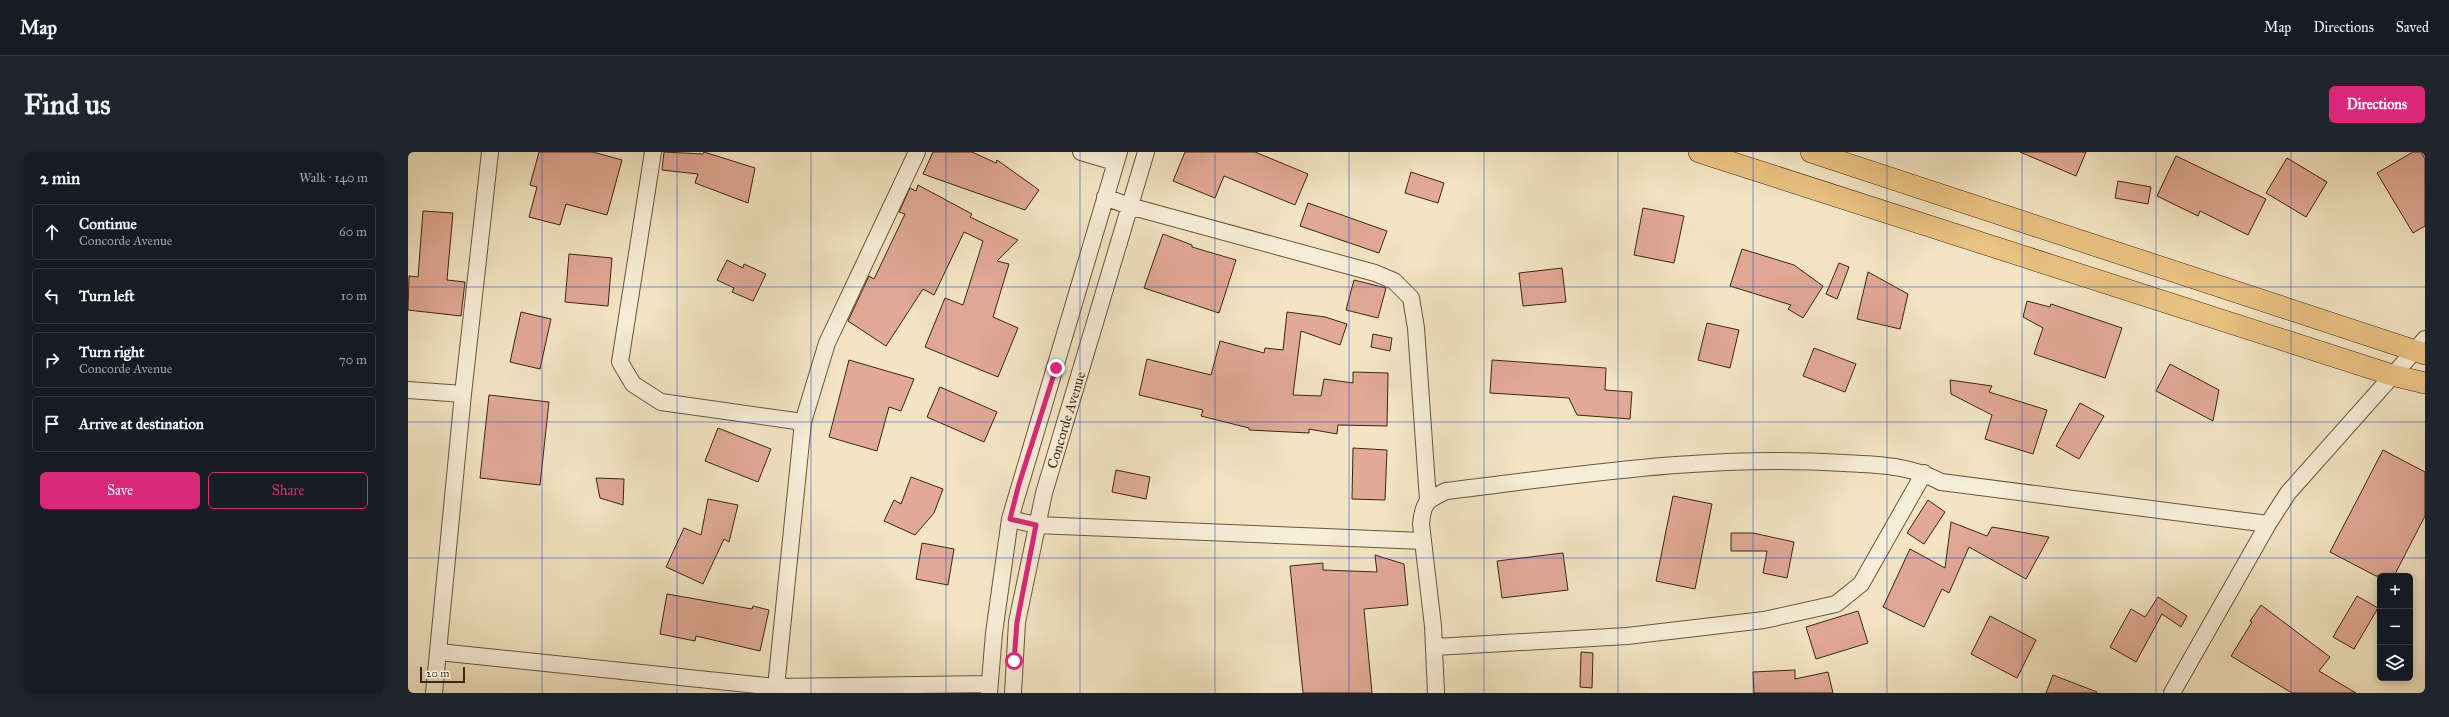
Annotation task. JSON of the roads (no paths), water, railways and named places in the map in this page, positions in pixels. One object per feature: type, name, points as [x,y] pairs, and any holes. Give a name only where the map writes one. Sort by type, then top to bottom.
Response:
[{"type":"main road","points":[[1699,152],[2392,375],[2425,383]]},
{"type":"main road","points":[[1811,152],[2421,348]]},
{"type":"street","points":[[434,693],[463,394],[490,152]]},
{"type":"street","points":[[653,152],[620,362],[633,384],[661,402],[803,422]]},
{"type":"street","points":[[776,687],[803,422],[827,343],[917,152]]},
{"type":"street","points":[[1081,152],[1117,157]]},
{"type":"street","name":"Concorde Avenue","points":[[1013,693],[1017,622],[1036,525],[1146,152]]},
{"type":"street","name":"Concorde Avenue","points":[[989,688],[1010,519],[1117,157]]},
{"type":"street","points":[[1105,197],[1129,206],[1375,272],[1394,281],[1410,298],[1416,328],[1428,500]]},
{"type":"street","points":[[2172,693],[2268,524],[2288,493],[2392,375],[2421,348]]},
{"type":"street","points":[[408,390],[463,394]]},
{"type":"street","points":[[1436,693],[1435,647],[1420,524],[1422,510],[1428,500],[1446,490],[1670,464],[1791,459],[1903,467],[1924,472],[1941,482],[2268,524]]},
{"type":"street","points":[[1435,647],[1627,636],[1764,620],[1836,604],[1861,584],[1892,525],[1924,472]]},
{"type":"street","points":[[1010,519],[1036,525],[1423,541]]},
{"type":"street","points":[[439,652],[776,687],[989,688]]}]
